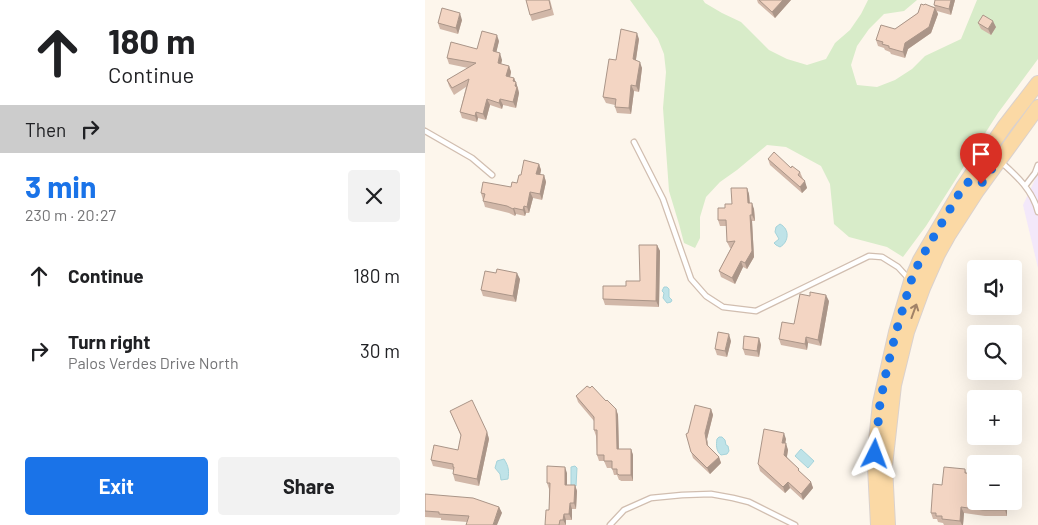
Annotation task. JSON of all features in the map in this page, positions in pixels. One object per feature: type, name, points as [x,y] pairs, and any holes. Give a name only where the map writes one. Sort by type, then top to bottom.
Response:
[{"type":"main road","points":[[888,525],[885,466],[894,385],[917,284],[920,260],[963,187],[1004,127],[1038,83]]},
{"type":"main road","points":[[963,187],[977,174],[998,160],[1003,142],[1038,95]]},
{"type":"main road","points":[[878,525],[875,467],[876,441],[880,403],[896,332],[917,284],[998,160],[1038,107]]},
{"type":"lane","points":[[425,131],[472,158],[492,175]]},
{"type":"lane","points":[[634,142],[663,199],[691,279],[706,296],[723,307],[756,310],[869,256],[882,257],[898,267],[917,284]]},
{"type":"lane","points":[[998,160],[1014,173],[1025,186],[1038,212]]},
{"type":"lane","points":[[1025,186],[1038,166]]},
{"type":"lane","points":[[610,525],[624,510],[651,498],[711,494],[749,502],[795,525]]},
{"type":"shaded area","points":[[1038,173],[1038,268],[1023,205]]},
{"type":"green space","points":[[630,0],[703,0],[722,13],[741,22],[769,50],[787,59],[807,65],[826,59],[835,43],[850,30],[868,0],[917,0],[904,11],[884,14],[869,29],[857,46],[851,65],[857,85],[877,87],[895,80],[912,69],[925,56],[961,39],[977,0],[1038,0],[1038,59],[998,113],[926,226],[903,257],[887,247],[849,237],[834,224],[830,184],[821,166],[786,147],[767,145],[720,182],[706,197],[700,217],[700,238],[695,248],[684,243],[669,191],[663,108],[666,72],[664,54],[658,39]]},
{"type":"water","points":[[780,224],[787,232],[787,239],[780,247],[774,243],[779,239],[775,232],[776,227]]},
{"type":"water","points":[[664,287],[669,289],[671,302],[667,303],[663,298],[664,293],[662,291]]},
{"type":"water","points":[[719,437],[725,440],[728,446],[729,451],[727,454],[721,455],[718,452],[717,439]]},
{"type":"water","points":[[801,449],[814,461],[808,468],[795,456]]},
{"type":"water","points":[[504,459],[508,469],[508,479],[501,480],[500,474],[495,468],[497,461]]},
{"type":"water","points":[[575,466],[577,468],[576,486],[571,486],[571,467]]},
{"type":"building","points":[[526,0],[549,0],[551,9],[530,15]]},
{"type":"building","points":[[759,0],[783,0],[772,12]]},
{"type":"building","points":[[935,0],[951,0],[949,9],[934,5]]},
{"type":"building","points":[[921,4],[935,8],[929,27],[905,43],[903,52],[889,48],[889,46],[882,44],[883,42],[876,40],[881,25],[895,29],[918,13]]},
{"type":"building","points":[[442,8],[460,13],[456,28],[438,23]]},
{"type":"building","points":[[983,15],[993,21],[988,29],[978,23]]},
{"type":"building","points":[[621,29],[637,33],[633,59],[640,62],[636,86],[631,85],[629,108],[615,107],[616,99],[603,97],[609,59],[616,60]]},
{"type":"building","points":[[482,31],[497,35],[493,51],[500,53],[498,63],[509,66],[506,76],[514,78],[513,81],[516,82],[515,86],[517,87],[513,102],[500,99],[499,103],[487,99],[483,114],[476,112],[475,116],[460,112],[469,79],[452,88],[447,80],[476,63],[447,58],[451,42],[477,49]]},
{"type":"building","points":[[774,152],[791,168],[792,166],[800,172],[798,175],[805,181],[800,187],[768,159]]},
{"type":"building","points":[[524,160],[539,164],[536,174],[544,175],[540,194],[530,192],[527,207],[524,206],[523,210],[513,209],[483,201],[485,194],[481,193],[483,182],[511,187],[512,182],[517,183],[519,175],[521,175]]},
{"type":"building","points":[[731,188],[747,188],[748,203],[752,203],[752,215],[750,215],[752,251],[745,263],[741,261],[732,278],[719,271],[735,241],[727,242],[726,220],[718,220],[718,208],[725,208],[725,204],[732,204]]},
{"type":"building","points":[[639,245],[657,245],[656,301],[603,299],[603,286],[626,286],[626,281],[640,281]]},
{"type":"building","points":[[497,269],[517,273],[513,296],[481,290],[485,271],[496,273]]},
{"type":"building","points":[[810,292],[826,295],[818,340],[806,337],[805,344],[779,339],[782,322],[794,324],[800,294],[810,296]]},
{"type":"building","points":[[718,332],[729,334],[725,351],[715,349]]},
{"type":"building","points":[[744,336],[759,338],[757,351],[743,349]]},
{"type":"building","points":[[587,386],[590,388],[592,386],[616,409],[617,449],[631,449],[631,475],[617,474],[617,469],[612,469],[612,461],[604,461],[604,455],[597,455],[597,430],[594,430],[594,417],[576,396]]},
{"type":"building","points":[[472,400],[487,432],[477,479],[453,474],[453,464],[431,460],[434,445],[458,450],[461,435],[450,411]]},
{"type":"building","points":[[695,405],[711,409],[705,433],[707,445],[719,457],[707,468],[691,452],[686,434],[688,433]]},
{"type":"building","points":[[764,429],[784,433],[782,443],[786,443],[784,455],[811,482],[801,494],[788,482],[783,487],[758,464]]},
{"type":"building","points":[[547,466],[565,467],[565,485],[575,485],[574,503],[570,503],[569,514],[564,514],[563,520],[560,520],[559,525],[545,525],[546,510],[549,510],[550,483],[547,483]]},
{"type":"building","points":[[944,467],[965,469],[965,473],[967,473],[967,508],[961,507],[960,521],[942,519],[942,516],[936,516],[936,513],[931,513],[933,484],[942,485]]},
{"type":"building","points":[[425,494],[473,498],[499,507],[493,525],[466,525],[469,516],[425,511]]},
{"type":"route","points":[[875,454],[880,403],[886,373],[911,281],[920,260],[963,187],[977,174],[998,160],[981,184]]}]
